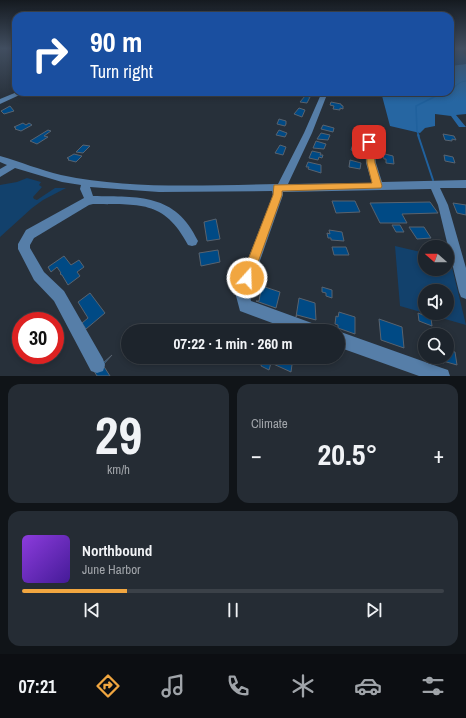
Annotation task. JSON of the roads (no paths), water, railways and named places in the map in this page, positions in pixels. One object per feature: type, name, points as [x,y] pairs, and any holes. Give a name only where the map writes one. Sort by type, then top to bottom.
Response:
[{"type":"street","points":[[0,102],[14,96]]},
{"type":"street","points":[[295,324],[245,306],[242,292],[278,195],[279,188],[308,133],[323,96]]},
{"type":"street","points":[[369,142],[371,163],[378,186]]},
{"type":"street","points":[[0,159],[13,165],[50,176],[86,182],[158,188],[279,188],[466,184]]},
{"type":"street","points":[[0,174],[13,165]]},
{"type":"street","points":[[86,182],[85,188],[90,200]]},
{"type":"street","points":[[434,185],[443,205],[466,292]]},
{"type":"street","points":[[96,365],[59,296],[40,276],[24,249],[24,244],[30,234],[90,200],[141,202],[156,205],[182,222],[187,229],[192,242]]},
{"type":"street","points":[[345,341],[442,376]]},
{"type":"waterway","points":[[454,87],[461,82],[466,81]]},
{"type":"waterway","points":[[419,136],[417,131],[416,106],[436,96]]},
{"type":"waterway","points":[[418,135],[433,180]]}]
